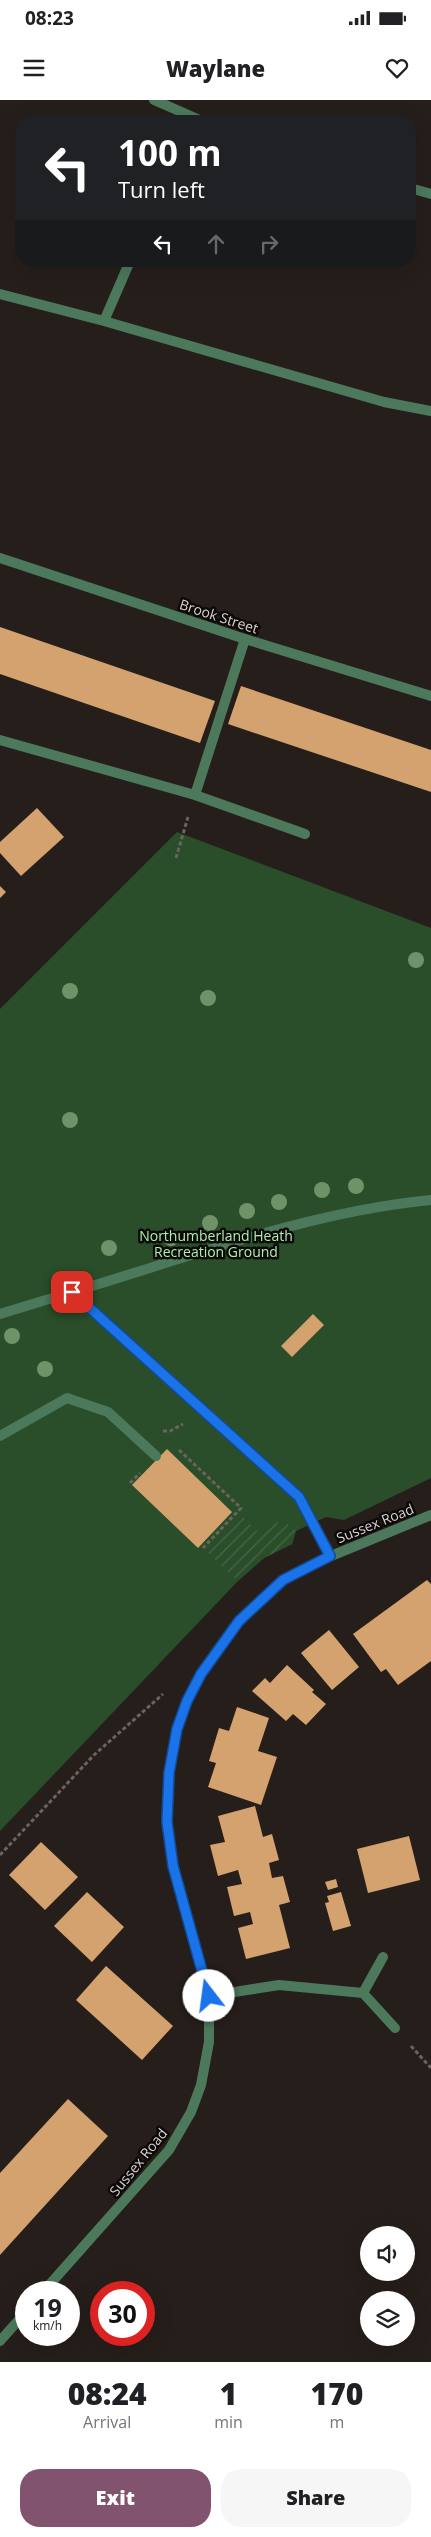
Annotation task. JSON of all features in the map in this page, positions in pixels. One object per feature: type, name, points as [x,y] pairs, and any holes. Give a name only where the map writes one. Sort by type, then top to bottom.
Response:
[{"type":"street","points":[[154,100],[185,115]]},
{"type":"street","points":[[416,190],[431,194]]},
{"type":"street","points":[[104,321],[127,267]]},
{"type":"street","points":[[0,294],[104,321],[384,402],[431,411]]},
{"type":"street","name":"Brook Street","points":[[0,558],[245,639],[431,696]]},
{"type":"street","points":[[195,795],[245,639]]},
{"type":"street","points":[[0,740],[195,795],[305,834]]},
{"type":"street","points":[[0,1314],[331,1215],[384,1205],[431,1200]]},
{"type":"street","points":[[72,1292],[205,1410],[299,1497],[330,1556]]},
{"type":"street","points":[[0,1436],[67,1398],[108,1412],[156,1456]]},
{"type":"street","name":"Sussex Road","points":[[53,2281],[169,2150],[191,2112],[201,2085],[209,2042],[209,1996],[173,1866],[167,1822],[169,1773],[177,1729],[187,1701],[201,1674],[239,1621],[283,1580],[330,1556],[431,1515]]},
{"type":"street","points":[[363,1992],[383,1957]]},
{"type":"street","points":[[209,1996],[279,1985],[363,1992],[396,2028]]},
{"type":"street","points":[[0,2342],[15,2325]]},
{"type":"path","points":[[176,858],[195,795]]},
{"type":"path","points":[[128,1430],[170,1431],[205,1410]]},
{"type":"path","points":[[130,1483],[170,1441],[241,1508],[203,1548]]},
{"type":"path","points":[[0,1855],[94,1756],[165,1692]]},
{"type":"path","points":[[396,2028],[431,2068]]},
{"type":"green space","name":"Northumberland Heath Recreation Ground","points":[[177,832],[431,928],[431,1478],[344,1520],[326,1517],[296,1531],[292,1544],[264,1558],[238,1581],[0,1831],[0,1009]]},
{"type":"green space","points":[[241,1515],[259,1533],[273,1524],[282,1522],[291,1526],[296,1531],[292,1544],[264,1558],[238,1581],[206,1551]]},
{"type":"building","points":[[0,627],[215,701],[200,743],[0,674]]},
{"type":"building","points":[[241,686],[431,750],[431,792],[228,724]]},
{"type":"building","points":[[37,808],[64,837],[21,876],[0,853],[0,842]]},
{"type":"building","points":[[0,886],[6,892],[0,898]]},
{"type":"building","points":[[313,1314],[324,1325],[292,1357],[281,1346]]},
{"type":"building","points":[[167,1449],[232,1512],[198,1548],[132,1485]]},
{"type":"building","points":[[427,1580],[431,1584],[431,1661],[398,1685],[386,1669],[381,1672],[353,1634]]},
{"type":"building","points":[[329,1630],[359,1667],[332,1690],[301,1653]]},
{"type":"building","points":[[287,1665],[326,1704],[306,1725],[293,1714],[286,1721],[252,1691],[265,1678],[270,1683]]},
{"type":"building","points":[[237,1707],[269,1718],[258,1751],[277,1757],[261,1805],[208,1787],[216,1763],[209,1761],[219,1728],[229,1731]]},
{"type":"building","points":[[255,1806],[263,1837],[272,1834],[279,1860],[269,1863],[272,1878],[283,1876],[290,1902],[279,1905],[290,1948],[246,1959],[238,1928],[253,1924],[250,1912],[234,1916],[227,1887],[242,1884],[238,1870],[218,1876],[210,1845],[225,1842],[218,1816]]},
{"type":"building","points":[[409,1836],[420,1880],[368,1893],[357,1849]]},
{"type":"building","points":[[41,1842],[78,1877],[45,1910],[9,1875]]},
{"type":"building","points":[[336,1879],[338,1887],[328,1890],[325,1882]]},
{"type":"building","points":[[87,1892],[124,1927],[92,1962],[54,1926]]},
{"type":"building","points":[[341,1892],[351,1926],[333,1931],[325,1903],[329,1902],[327,1896]]},
{"type":"building","points":[[106,1966],[173,2026],[142,2060],[76,2000]]},
{"type":"building","points":[[68,2099],[108,2136],[0,2255],[0,2173]]},
{"type":"route","points":[[72,1292],[299,1497],[330,1556],[283,1580],[239,1621],[201,1674],[187,1701],[177,1729],[169,1773],[167,1822],[173,1866],[209,1996]]}]
